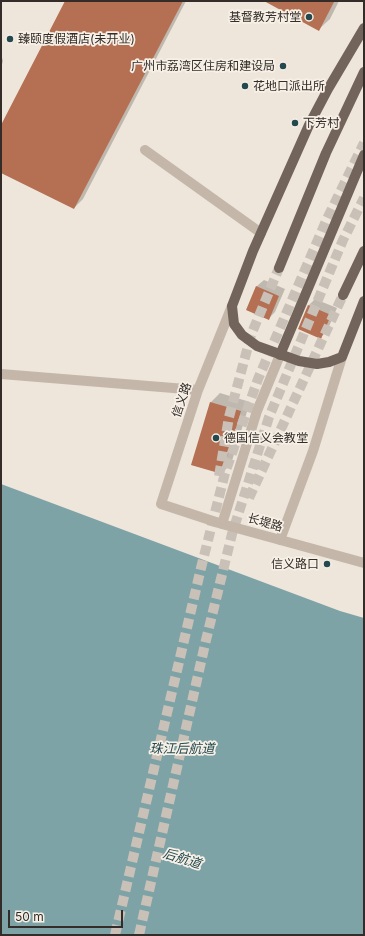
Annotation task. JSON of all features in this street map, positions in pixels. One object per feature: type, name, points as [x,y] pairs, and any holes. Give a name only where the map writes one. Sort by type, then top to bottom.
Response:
[{"type":"main road","points":[[364,28],[328,89],[309,125],[261,233],[232,306],[234,324],[242,335],[257,346],[280,355],[317,364],[329,362],[342,357],[364,301]]},
{"type":"main road","points":[[279,268],[326,153],[364,72]]},
{"type":"main road","points":[[280,355],[364,155]]},
{"type":"main road","points":[[343,295],[364,251]]},
{"type":"street","points":[[145,150],[261,233]]},
{"type":"street","name":"信义路","points":[[161,504],[198,390],[232,306]]},
{"type":"street","points":[[222,524],[258,411],[280,355]]},
{"type":"street","points":[[280,540],[313,451],[342,357]]},
{"type":"street","points":[[1,374],[198,390]]},
{"type":"street","name":"长堤路","points":[[161,504],[222,524],[364,563]]},
{"type":"water","name":"珠江后航道","points":[[1,484],[340,611],[364,618],[364,935],[1,935]]},
{"type":"building","points":[[65,1],[183,1],[74,209],[1,173],[1,125]]},
{"type":"building","name":"基督教芳村堂","points":[[264,1],[332,1],[334,2],[319,31]]},
{"type":"building","points":[[256,286],[279,296],[269,320],[246,310]]},
{"type":"building","points":[[308,305],[331,315],[321,339],[298,329]]},
{"type":"building","name":"德国信义会教堂","points":[[210,402],[241,411],[222,474],[191,465]]},
{"type":"tunnel","points":[[115,935],[201,568],[225,473],[258,379],[326,221],[364,143]]},
{"type":"tunnel","points":[[139,935],[206,640],[232,534],[269,417],[343,240],[364,198]]},
{"type":"tunnel","points":[[219,476],[229,417],[251,335],[279,268]]},
{"type":"tunnel","points":[[249,498],[343,295]]},
{"type":"place","name":"基督教芳村堂","points":[[309,17]]},
{"type":"place","name":"臻颐度假酒店(未开业)","points":[[10,39]]},
{"type":"place","name":"广州市荔湾区住房和建设局","points":[[283,66]]},
{"type":"place","name":"花地口派出所","points":[[245,86]]},
{"type":"place","name":"下芳村","points":[[295,123]]},
{"type":"place","name":"德国信义会教堂","points":[[216,438]]},
{"type":"place","name":"信义路口","points":[[327,564]]},
{"type":"water label","name":"后航道","points":[[182,859]]}]
